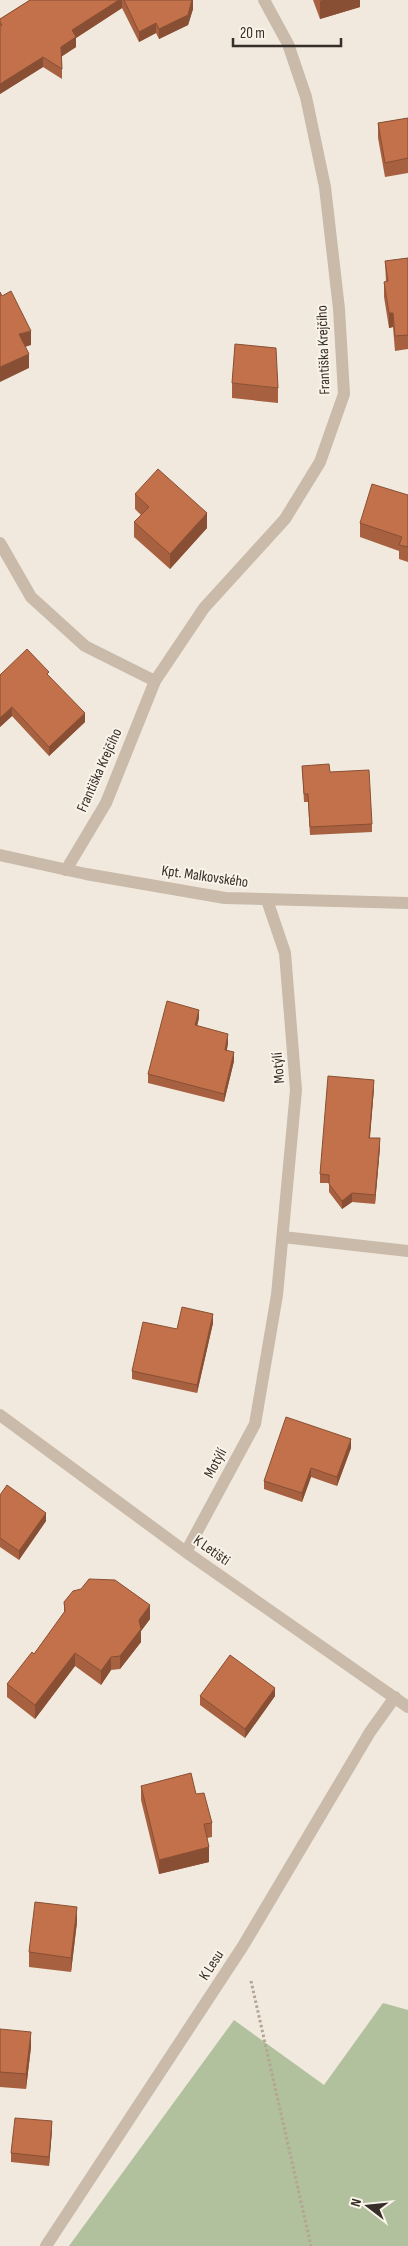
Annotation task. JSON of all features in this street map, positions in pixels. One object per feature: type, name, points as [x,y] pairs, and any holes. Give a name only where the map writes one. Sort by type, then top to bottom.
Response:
[{"type":"street","name":"Františka Krejčího","points":[[66,870],[106,802],[155,681],[204,608],[285,519],[320,462],[344,394],[339,309],[324,187],[306,97],[288,44],[264,0]]},
{"type":"street","points":[[0,543],[31,597],[85,646],[155,681]]},
{"type":"street","name":"Kpt. Malkovského","points":[[0,855],[66,870],[225,898],[408,903]]},
{"type":"street","name":"Motýlí","points":[[186,1552],[255,1424],[277,1295],[296,1090],[285,954],[268,900]]},
{"type":"street","points":[[283,1237],[408,1250]]},
{"type":"street","name":"K Letišti","points":[[0,1416],[186,1552],[408,1707]]},
{"type":"street","name":"K Lesu","points":[[46,2246],[243,1946],[370,1732],[395,1698]]},
{"type":"path","points":[[243,1946],[311,2246]]},
{"type":"green space","points":[[383,2003],[408,2010],[408,2246],[69,2246],[234,2020],[324,2085]]},
{"type":"building","points":[[30,0],[119,0],[72,30],[76,37],[61,47],[62,69],[43,57],[0,84],[0,26],[2,25],[0,19]]},
{"type":"building","points":[[124,0],[192,0],[188,15],[159,29],[156,23],[139,32]]},
{"type":"building","points":[[408,118],[408,158],[385,163],[378,123]]},
{"type":"building","points":[[408,258],[408,335],[395,336],[393,313],[389,313],[384,282],[388,281],[385,261]]},
{"type":"building","points":[[11,291],[31,331],[19,334],[29,354],[0,367],[0,292],[2,296]]},
{"type":"building","points":[[235,344],[276,348],[278,388],[232,383]]},
{"type":"building","points":[[158,469],[207,513],[170,554],[134,522],[149,507],[135,494]]},
{"type":"building","points":[[372,484],[408,495],[408,547],[399,545],[402,537],[360,523]]},
{"type":"building","points":[[27,649],[49,672],[47,674],[85,713],[49,747],[12,707],[0,718],[0,675]]},
{"type":"building","points":[[329,764],[330,772],[369,770],[372,824],[310,827],[308,794],[304,794],[302,766]]},
{"type":"building","points":[[167,1001],[199,1010],[195,1025],[228,1034],[225,1050],[234,1052],[224,1094],[148,1074]]},
{"type":"building","points":[[328,1076],[374,1080],[369,1138],[380,1138],[375,1195],[352,1193],[342,1201],[329,1184],[329,1175],[320,1174]]},
{"type":"building","points":[[182,1307],[213,1314],[197,1385],[132,1371],[143,1322],[177,1329]]},
{"type":"building","points":[[286,1417],[351,1439],[337,1477],[311,1468],[302,1493],[264,1481]]},
{"type":"building","points":[[7,1485],[46,1513],[19,1551],[0,1538],[0,1495]]},
{"type":"building","points":[[89,1579],[115,1580],[150,1605],[139,1620],[141,1629],[120,1656],[111,1657],[101,1671],[75,1653],[35,1705],[7,1684],[32,1652],[34,1654],[65,1611],[64,1602],[73,1591],[81,1589]]},
{"type":"building","points":[[230,1655],[275,1688],[245,1729],[200,1696]]},
{"type":"building","points":[[191,1773],[196,1794],[204,1793],[212,1823],[204,1824],[209,1847],[159,1860],[141,1786]]},
{"type":"building","points":[[35,1902],[77,1907],[71,1958],[29,1952]]},
{"type":"building","points":[[0,2029],[31,2032],[26,2074],[0,2072]]},
{"type":"building","points":[[15,2118],[52,2121],[49,2157],[11,2153]]}]
